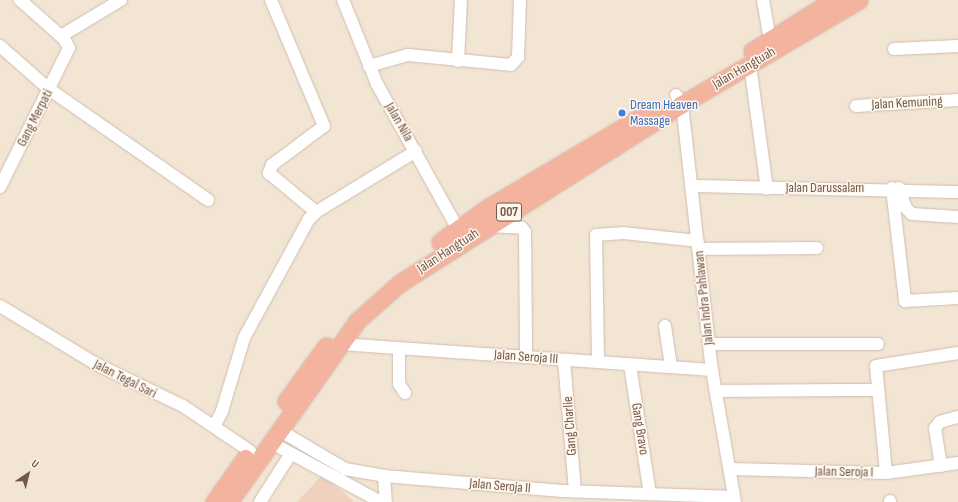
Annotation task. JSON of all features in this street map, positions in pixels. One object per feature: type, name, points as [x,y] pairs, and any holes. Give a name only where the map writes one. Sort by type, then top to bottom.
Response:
[{"type":"highway","name":"Jalan Hangtuah","points":[[229,502],[274,436],[311,375],[365,297],[394,272],[462,235],[486,226],[833,0]]},
{"type":"highway","name":"Jalan Hangtuah","points":[[214,502],[250,451],[311,375],[340,344],[357,321],[400,283],[462,235],[487,208],[679,99],[750,65],[859,0]]},
{"type":"street","points":[[20,0],[61,36],[121,0]]},
{"type":"street","points":[[271,0],[324,126],[272,165],[269,173],[316,212]]},
{"type":"street","name":"Jalan Nila","points":[[343,0],[369,66],[462,235]]},
{"type":"street","points":[[458,61],[461,0]]},
{"type":"street","points":[[369,66],[408,55],[508,66],[514,63],[518,57],[520,0]]},
{"type":"street","points":[[763,0],[770,40]]},
{"type":"street","name":"Gang Merpati","points":[[0,187],[69,48],[61,36]]},
{"type":"street","points":[[0,46],[49,89],[208,200]]},
{"type":"street","points":[[894,49],[958,46]]},
{"type":"street","points":[[750,65],[767,189]]},
{"type":"street","name":"Jalan Indra Pahlawan","points":[[679,99],[692,186],[712,370],[735,499]]},
{"type":"street","name":"Jalan Kemuning","points":[[856,106],[958,100]]},
{"type":"street","points":[[215,425],[222,411],[244,338],[316,212],[416,151]]},
{"type":"street","name":"Jalan Darussalam","points":[[692,186],[767,189],[895,188],[958,192]]},
{"type":"street","points":[[895,188],[906,208],[912,214],[958,218]]},
{"type":"street","points":[[895,188],[905,302],[958,298]]},
{"type":"street","points":[[486,226],[522,228],[525,232],[526,356]]},
{"type":"street","points":[[598,362],[596,235],[623,233],[698,245],[817,248]]},
{"type":"street","name":"Jalan Tegal Sari","points":[[0,306],[94,363],[215,425],[250,451]]},
{"type":"street","points":[[665,326],[671,366]]},
{"type":"street","name":"Jalan Seroja III","points":[[340,344],[399,351],[526,356],[712,370]]},
{"type":"street","points":[[709,344],[878,344]]},
{"type":"street","points":[[399,351],[399,384],[405,393]]},
{"type":"street","points":[[886,473],[876,390],[876,366],[958,354]]},
{"type":"street","name":"Gang Charlie","points":[[564,360],[575,492]]},
{"type":"street","name":"Gang Bravo","points":[[630,365],[650,494]]},
{"type":"street","points":[[716,391],[876,390]]},
{"type":"street","points":[[940,466],[936,428],[940,422],[958,417]]},
{"type":"street","points":[[274,436],[290,455],[325,470],[381,502]]},
{"type":"street","name":"Jalan Seroja II","points":[[274,436],[345,469],[384,476],[562,496],[575,492],[626,498],[650,494],[681,498],[735,499]]},
{"type":"street","points":[[260,502],[290,455]]},
{"type":"street","name":"Jalan Seroja I","points":[[730,469],[886,473],[958,463]]},
{"type":"street","points":[[384,476],[386,502]]},
{"type":"shaded area","points":[[0,0],[958,0],[958,502],[0,502]]},
{"type":"building","points":[[323,474],[354,502],[297,502]]},
{"type":"place","name":"Dream Heaven Massage","points":[[622,113]]}]
